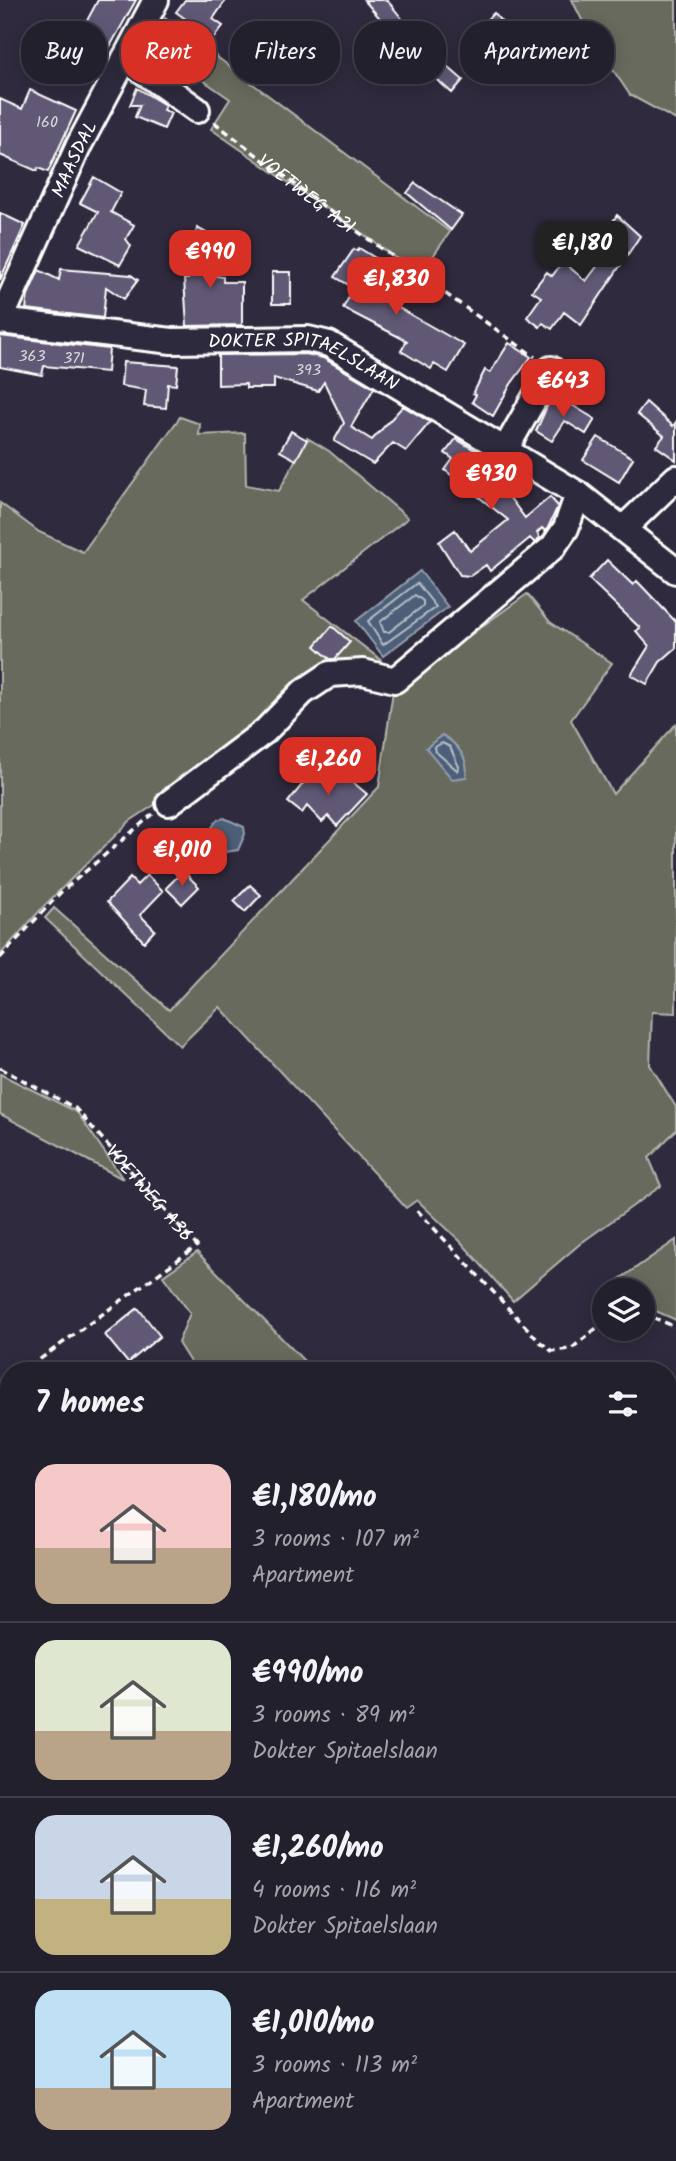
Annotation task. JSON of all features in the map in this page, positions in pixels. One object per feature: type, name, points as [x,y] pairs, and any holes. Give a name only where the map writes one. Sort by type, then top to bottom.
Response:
[{"type":"street","name":"MAASDAL","points":[[145,21],[156,0]]},
{"type":"street","name":"MAASDAL","points":[[0,321],[79,145],[121,66]]},
{"type":"street","points":[[161,84],[197,110]]},
{"type":"street","name":"DOKTER SPITAELSLAAN","points":[[0,321],[172,341],[308,339],[329,344],[578,494],[676,571]]},
{"type":"street","points":[[505,450],[551,369]]},
{"type":"street","points":[[624,528],[676,478]]},
{"type":"street","points":[[169,803],[265,731],[303,691],[330,674],[363,672],[395,680],[553,547],[566,528],[578,494]]},
{"type":"path","name":"VOETWEG A31","points":[[197,110],[340,219],[551,369]]},
{"type":"path","points":[[0,958],[60,893],[135,825],[169,803]]},
{"type":"path","name":"VOETWEG A36","points":[[0,1068],[75,1108],[197,1246],[36,1362]]},
{"type":"path","points":[[417,1210],[539,1341],[552,1351],[570,1349],[592,1332]]},
{"type":"path","points":[[655,1318],[676,1327]]},
{"type":"green space","points":[[572,0],[676,0],[676,120],[630,95],[614,71],[614,21],[582,21]]},
{"type":"green space","points":[[161,15],[169,21],[157,21]]},
{"type":"green space","points":[[216,56],[230,67],[230,84],[253,84],[450,232],[419,276],[211,129],[230,99],[208,84],[216,84]]},
{"type":"green space","points":[[180,417],[200,424],[199,435],[245,433],[246,485],[279,491],[307,438],[329,451],[408,518],[303,600],[381,660],[379,669],[349,665],[197,777],[130,821],[44,906],[0,955],[0,503],[39,532],[83,552]]},
{"type":"green space","points":[[527,594],[550,622],[612,663],[571,720],[613,794],[676,724],[676,1013],[652,1012],[650,1065],[676,1107],[676,1130],[649,1158],[661,1186],[581,1243],[513,1301],[461,1242],[417,1200],[406,1208],[220,1007],[180,1046],[45,918],[54,908],[169,1010],[379,787],[394,684],[420,671]]},
{"type":"green space","points":[[0,1074],[77,1112],[123,1179],[0,1114]]},
{"type":"green space","points":[[676,1240],[676,1320],[655,1311],[655,1278],[621,1278]]},
{"type":"green space","points":[[197,1252],[305,1362],[190,1362],[178,1343],[190,1313],[163,1276]]},
{"type":"water","points":[[420,571],[448,607],[383,656],[356,621]]},
{"type":"water","points":[[442,735],[453,743],[464,758],[466,777],[452,779],[426,748]]},
{"type":"water","points":[[224,818],[244,827],[245,834],[238,850],[226,852],[213,837],[211,829],[217,820]]},
{"type":"building","points":[[98,0],[136,0],[124,21],[121,21],[121,27],[108,50],[107,21],[87,21]]},
{"type":"building","points":[[185,0],[226,0],[213,19],[216,21],[186,21],[176,12]]},
{"type":"building","points":[[364,0],[387,0],[404,21],[382,21]]},
{"type":"building","points":[[494,13],[501,21],[485,21]]},
{"type":"building","points":[[216,21],[223,26],[216,35]]},
{"type":"building","points":[[446,65],[460,77],[460,84],[452,93],[442,84],[446,84]]},
{"type":"building","points":[[137,88],[165,105],[163,110],[171,113],[164,129],[135,117],[140,105],[130,105]]},
{"type":"building","points":[[30,90],[76,111],[48,172],[38,168],[37,171],[0,155],[0,99],[22,109]]},
{"type":"building","points":[[94,177],[121,193],[111,212],[134,225],[126,239],[131,246],[120,265],[79,245],[98,212],[80,203]]},
{"type":"building","points":[[415,183],[462,215],[451,230],[407,193]]},
{"type":"building","points":[[0,213],[25,225],[0,280]]},
{"type":"building","points":[[617,215],[640,236],[581,325],[564,312],[552,329],[543,323],[540,327],[527,317],[541,297],[532,291],[547,272],[552,276],[563,262],[586,281],[611,248],[601,239]]},
{"type":"building","points":[[197,228],[214,237],[210,275],[223,277],[223,282],[242,282],[242,325],[187,326],[184,279],[188,279]]},
{"type":"building","points":[[359,248],[377,259],[360,286],[464,345],[448,372],[434,364],[431,369],[401,351],[407,341],[343,308],[354,288],[335,277],[354,249],[357,251]]},
{"type":"building","points":[[61,269],[131,275],[138,280],[124,299],[106,287],[103,318],[26,309],[28,295],[39,270],[59,280]]},
{"type":"building","points":[[272,272],[291,272],[291,304],[272,304]]},
{"type":"building","points":[[0,336],[109,349],[107,372],[44,366],[42,375],[0,367]]},
{"type":"building","points":[[509,343],[531,357],[511,384],[493,416],[472,402],[476,395],[473,394],[485,370],[490,373]]},
{"type":"building","points":[[306,354],[323,358],[374,388],[351,427],[372,440],[403,406],[430,422],[406,451],[393,443],[373,464],[334,441],[344,423],[324,382],[318,391],[274,378],[274,388],[246,388],[246,384],[218,385],[218,355]]},
{"type":"building","points":[[123,362],[178,366],[176,385],[168,384],[166,408],[144,406],[146,390],[121,386]]},
{"type":"building","points":[[557,396],[595,419],[586,434],[565,421],[552,441],[536,431],[549,402],[552,404]]},
{"type":"building","points":[[646,402],[673,426],[676,422],[676,460],[656,446],[664,436],[637,414]]},
{"type":"building","points":[[291,431],[307,440],[296,460],[280,451]]},
{"type":"building","points":[[598,437],[633,458],[619,482],[583,460]]},
{"type":"building","points":[[456,439],[518,476],[504,490],[525,518],[550,497],[558,506],[546,532],[542,528],[537,533],[540,538],[535,543],[530,538],[490,571],[486,565],[470,576],[460,575],[439,542],[455,530],[470,551],[508,520],[445,470],[453,459],[445,453]]},
{"type":"building","points":[[607,560],[633,585],[637,581],[676,622],[676,648],[660,662],[647,684],[631,675],[649,646],[636,631],[640,628],[589,579]]},
{"type":"building","points":[[332,626],[350,642],[335,659],[330,659],[315,646]]},
{"type":"building","points":[[314,770],[333,785],[342,773],[367,794],[337,826],[328,816],[322,822],[307,806],[302,813],[288,802]]},
{"type":"building","points":[[183,871],[199,887],[182,904],[166,888]]},
{"type":"building","points":[[147,875],[163,891],[140,915],[155,930],[144,942],[107,902],[130,878],[137,885]]},
{"type":"building","points":[[250,885],[261,895],[245,912],[234,901]]},
{"type":"building","points":[[138,1308],[160,1336],[127,1362],[105,1335]]}]
